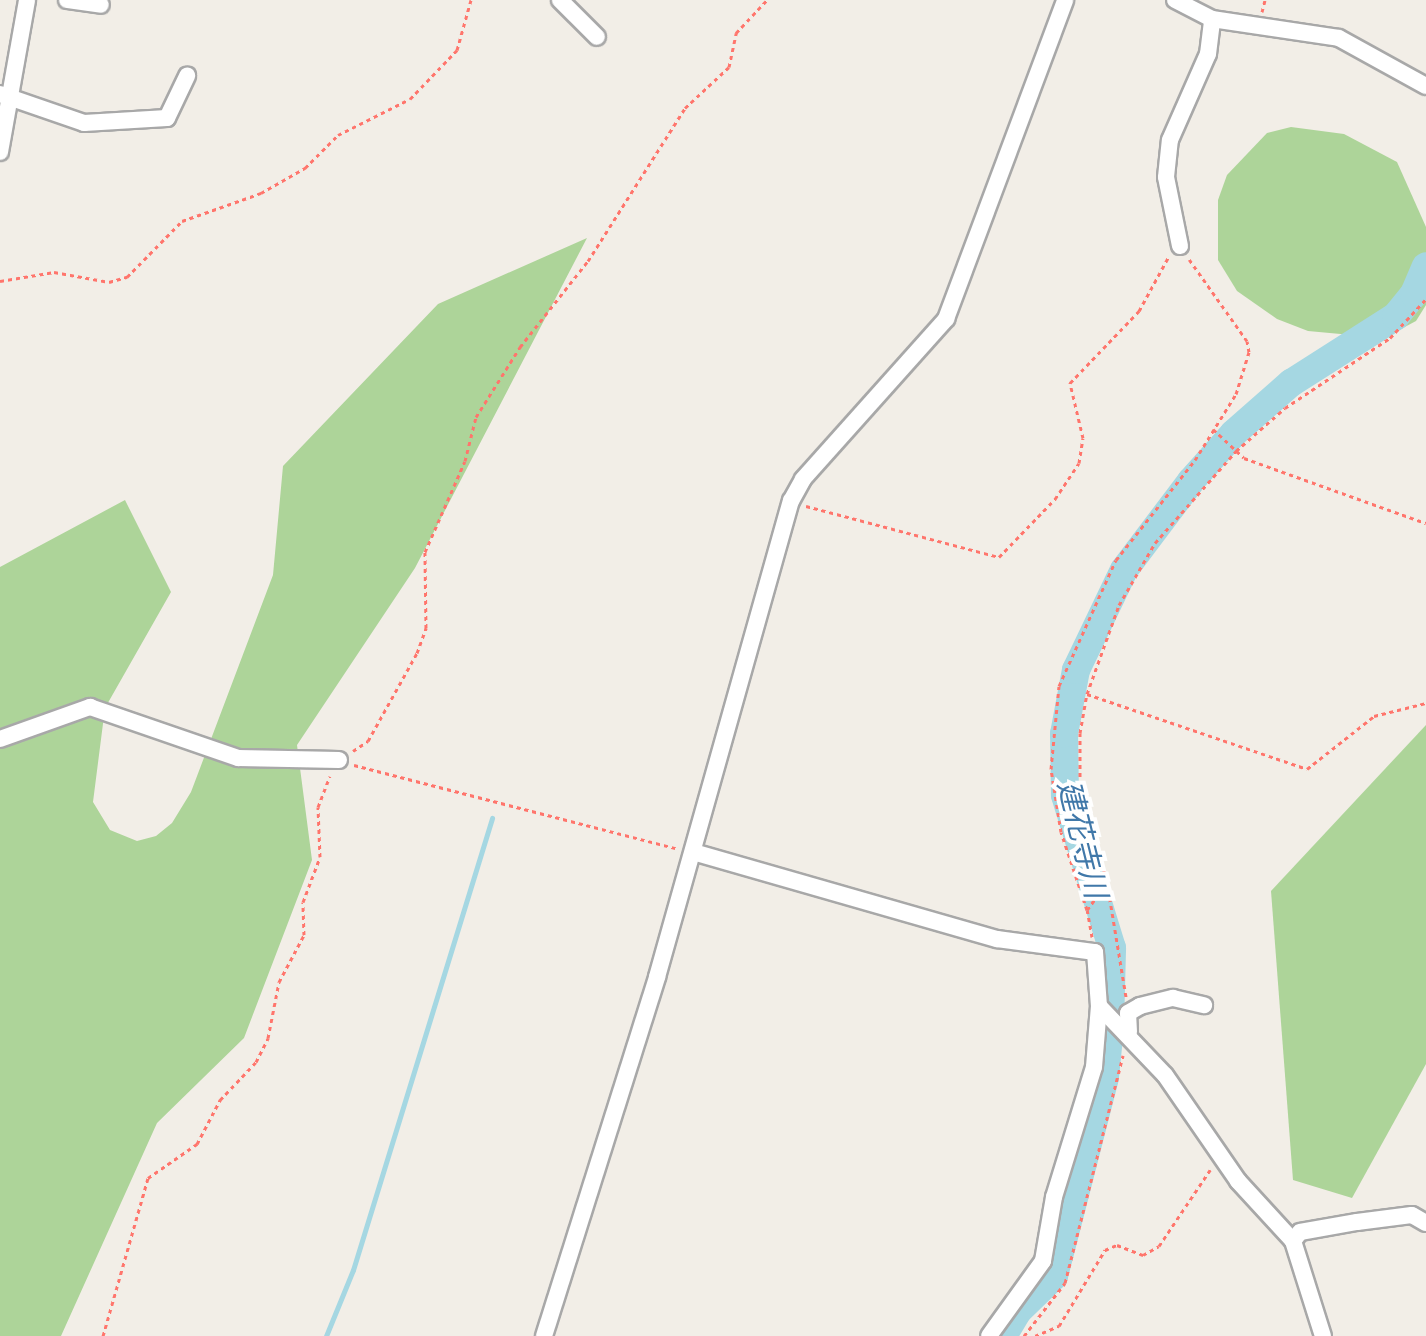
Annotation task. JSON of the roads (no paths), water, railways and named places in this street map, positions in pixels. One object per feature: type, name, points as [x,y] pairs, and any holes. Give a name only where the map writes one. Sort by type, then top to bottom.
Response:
[{"type":"street","points":[[0,152],[6,95],[27,0]]},
{"type":"street","points":[[67,0],[101,5]]},
{"type":"street","points":[[560,0],[597,37]]},
{"type":"street","points":[[544,1336],[693,852],[791,501],[803,479],[946,319],[1065,0]]},
{"type":"street","points":[[1175,0],[1212,19],[1339,38],[1426,86]]},
{"type":"street","points":[[1180,246],[1166,177],[1170,140],[1208,54],[1212,19]]},
{"type":"street","points":[[6,95],[84,123],[167,118],[187,76]]},
{"type":"street","points":[[0,739],[90,707],[238,758],[339,760]]},
{"type":"street","points":[[693,852],[997,939],[1095,952],[1102,1008],[1094,1067],[1054,1197],[1043,1261],[989,1336]]},
{"type":"street","points":[[1127,1023],[1173,998],[1204,1005]]},
{"type":"street","points":[[1102,1008],[1127,1023],[1221,1159],[1293,1241],[1323,1336]]},
{"type":"street","points":[[1293,1241],[1300,1232],[1357,1222],[1412,1215],[1426,1223]]},
{"type":"waterway","name":"建花寺川","points":[[1003,1336],[1018,1311],[1054,1276],[1105,1077],[1112,948],[1065,795],[1064,734],[1076,670],[1124,570],[1191,481],[1234,433],[1291,383],[1396,316],[1414,294],[1426,266]]},
{"type":"waterway","points":[[326,1336],[353,1270],[492,818]]}]
